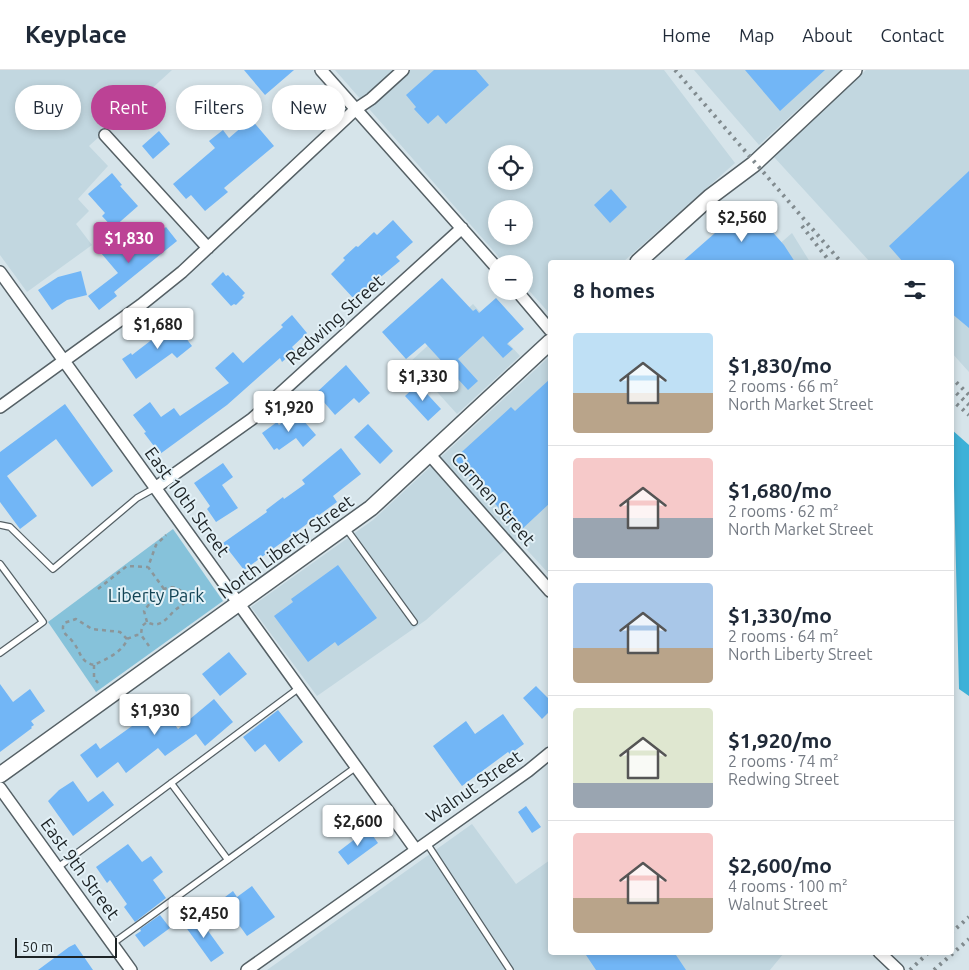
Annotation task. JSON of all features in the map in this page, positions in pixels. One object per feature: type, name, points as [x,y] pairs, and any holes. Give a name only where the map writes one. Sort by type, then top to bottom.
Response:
[{"type":"street","points":[[321,70],[488,258]]},
{"type":"street","points":[[0,407],[141,305],[182,272],[356,109],[371,99],[404,70]]},
{"type":"street","points":[[640,260],[710,197],[754,164],[854,70]]},
{"type":"street","points":[[105,135],[208,248]]},
{"type":"street","name":"Redwing Street","points":[[155,488],[252,419],[462,228]]},
{"type":"street","name":"East 10th Street","points":[[1,277],[64,361],[416,850]]},
{"type":"street","points":[[525,300],[548,328]]},
{"type":"street","name":"North Liberty Street","points":[[0,775],[239,604],[383,498],[548,344]]},
{"type":"street","name":"Carmen Street","points":[[429,454],[548,589]]},
{"type":"street","name":"Walnut Street","points":[[247,970],[548,756]]},
{"type":"street","name":"East 9th Street","points":[[0,788],[131,970]]},
{"type":"street","points":[[882,955],[898,970]]},
{"type":"lane","points":[[0,525],[10,526],[53,569],[137,498],[155,488]]},
{"type":"lane","points":[[345,527],[414,622]]},
{"type":"lane","points":[[0,564],[43,622],[0,653]]},
{"type":"lane","points":[[57,868],[299,688]]},
{"type":"lane","points":[[112,944],[356,767]]},
{"type":"lane","points":[[171,783],[228,860]]},
{"type":"lane","points":[[426,842],[510,970]]},
{"type":"path","points":[[148,567],[156,545],[166,535]]},
{"type":"path","points":[[98,589],[127,566],[148,567]]},
{"type":"path","points":[[148,567],[164,589]]},
{"type":"path","points":[[179,588],[186,595],[186,600],[165,621],[155,624],[147,622],[144,611],[164,589],[179,588]]},
{"type":"path","points":[[128,639],[120,632],[92,629],[76,619],[64,623],[63,631],[65,635],[74,643],[82,659],[94,665],[125,645],[128,639],[141,635]]},
{"type":"path","points":[[147,622],[142,626],[141,635],[149,646]]},
{"type":"path","points":[[94,665],[94,678],[98,683]]},
{"type":"shaded area","points":[[0,70],[172,70],[156,85],[91,85],[91,130],[106,130],[89,146],[108,166],[78,199],[89,211],[76,224],[92,245],[27,292],[0,255]]},
{"type":"shaded area","points":[[335,70],[664,70],[735,163],[625,260],[548,260],[548,312],[533,295],[533,255],[497,255],[488,245],[533,245],[533,200],[488,200],[488,245]]},
{"type":"shaded area","points":[[694,70],[841,70],[759,145]]},
{"type":"shaded area","points":[[866,70],[969,70],[969,372],[954,355],[954,260],[868,260],[774,157]]},
{"type":"shaded area","points":[[792,233],[809,260],[761,260]]},
{"type":"shaded area","points":[[473,304],[520,356],[457,414],[410,362]]},
{"type":"shaded area","points":[[548,358],[548,573],[517,539],[426,620],[317,696],[251,607],[373,520]]},
{"type":"shaded area","points":[[954,432],[969,445],[969,696],[959,689]]},
{"type":"shaded area","points":[[472,824],[516,884],[548,861],[548,955],[782,955],[770,970],[267,970]]},
{"type":"green space","name":"Liberty Park","points":[[173,529],[223,601],[96,692],[48,622]]},
{"type":"building","points":[[244,70],[294,70],[277,85],[272,85],[272,89],[265,95],[262,91],[262,85],[257,85]]},
{"type":"building","points":[[434,70],[476,70],[489,85],[446,124],[438,115],[428,124],[414,109],[416,107],[406,95]]},
{"type":"building","points":[[745,70],[825,70],[780,111]]},
{"type":"building","points":[[223,130],[229,138],[238,130],[260,130],[274,146],[224,188],[228,192],[205,211],[191,195],[186,199],[173,184],[215,148],[209,141]]},
{"type":"building","points":[[159,131],[170,144],[153,159],[142,146]]},
{"type":"building","points":[[969,171],[969,328],[954,316],[954,260],[901,260],[889,246]]},
{"type":"building","points":[[112,173],[122,185],[120,186],[138,206],[113,228],[102,216],[105,213],[88,194]]},
{"type":"building","points":[[611,189],[627,207],[610,223],[594,205]]},
{"type":"building","points":[[748,204],[784,245],[794,260],[684,260]]},
{"type":"building","points":[[393,220],[413,242],[396,257],[400,261],[354,299],[331,274],[345,260],[343,258],[356,246],[358,247],[374,232],[377,235]]},
{"type":"building","points":[[166,227],[177,241],[114,292],[117,296],[99,310],[88,296],[118,273],[101,253],[101,250],[116,238],[130,255]]},
{"type":"building","points":[[81,271],[87,295],[67,300],[52,310],[38,290],[58,277]]},
{"type":"building","points":[[223,272],[245,293],[242,296],[244,297],[236,305],[231,306],[211,284]]},
{"type":"building","points":[[442,278],[473,311],[476,309],[479,313],[494,300],[498,300],[524,329],[507,344],[513,349],[503,358],[483,336],[458,359],[478,381],[468,390],[425,343],[406,359],[382,332]]},
{"type":"building","points":[[292,315],[307,333],[292,347],[295,351],[282,362],[280,358],[227,405],[160,454],[133,415],[150,402],[161,417],[174,408],[180,416],[229,383],[215,368],[233,352],[243,363],[283,327],[281,325]]},
{"type":"building","points":[[172,320],[192,346],[177,358],[172,353],[136,379],[122,359],[131,353],[132,355],[158,335],[156,333]]},
{"type":"building","points":[[346,365],[370,393],[359,403],[354,398],[335,415],[316,393]]},
{"type":"building","points":[[548,381],[548,505],[520,531],[454,459],[511,407],[515,411]]},
{"type":"building","points":[[418,384],[441,409],[428,421],[405,396]]},
{"type":"building","points":[[65,404],[113,471],[92,487],[56,439],[7,476],[37,516],[20,529],[0,502],[0,452]]},
{"type":"building","points":[[297,413],[316,435],[303,447],[296,438],[279,450],[277,448],[274,450],[262,433],[277,422],[279,425],[290,415],[292,417]]},
{"type":"building","points":[[368,424],[393,451],[380,464],[354,437]]},
{"type":"building","points":[[341,448],[361,474],[333,496],[337,502],[244,570],[223,543],[267,512],[266,510],[283,497],[284,499],[305,484],[302,480]]},
{"type":"building","points":[[223,463],[233,477],[222,485],[238,508],[216,522],[207,509],[210,506],[194,483]]},
{"type":"building","points":[[338,565],[377,618],[338,646],[335,642],[308,662],[274,616],[293,602],[291,599]]},
{"type":"building","points":[[229,652],[247,674],[220,696],[202,674]]},
{"type":"building","points":[[0,684],[13,702],[30,689],[45,711],[31,721],[34,725],[32,728],[0,752]]},
{"type":"building","points":[[536,686],[548,698],[548,713],[542,719],[523,698]]},
{"type":"building","points":[[154,696],[178,729],[214,699],[233,722],[205,746],[196,734],[165,756],[158,748],[126,773],[118,762],[97,778],[80,755],[96,743],[100,749],[139,721],[132,712]]},
{"type":"building","points":[[278,710],[303,742],[279,762],[265,744],[255,752],[243,737]]},
{"type":"building","points":[[503,714],[524,744],[510,754],[508,752],[462,786],[433,746],[466,721],[475,734]]},
{"type":"building","points":[[73,781],[88,802],[103,791],[114,805],[73,836],[48,801],[59,790]]},
{"type":"building","points":[[526,806],[541,827],[532,833],[518,812]]},
{"type":"building","points":[[368,829],[378,843],[348,865],[338,852]]},
{"type":"building","points":[[128,844],[142,862],[151,856],[163,872],[153,880],[166,898],[135,922],[124,907],[127,904],[110,880],[107,883],[96,867]]},
{"type":"building","points":[[252,886],[275,917],[247,936],[221,900],[233,891],[237,897]]},
{"type":"building","points":[[160,915],[170,928],[144,947],[135,935],[141,931],[140,929]]},
{"type":"building","points":[[198,917],[224,953],[211,962],[185,926]]},
{"type":"building","points":[[75,944],[93,970],[38,970],[69,947]]},
{"type":"building","points":[[586,955],[676,955],[686,970],[596,970]]},
{"type":"railway","points":[[675,70],[839,260]]},
{"type":"railway","points":[[802,226],[828,260]]},
{"type":"railway","points":[[954,380],[969,395]]},
{"type":"railway","points":[[954,391],[969,405]]},
{"type":"railway","points":[[954,402],[969,415]]},
{"type":"railway","points":[[954,930],[969,917]]},
{"type":"railway","points":[[954,952],[969,939]]},
{"type":"railway","points":[[910,970],[926,955]]},
{"type":"railway","points":[[934,970],[951,955]]}]
